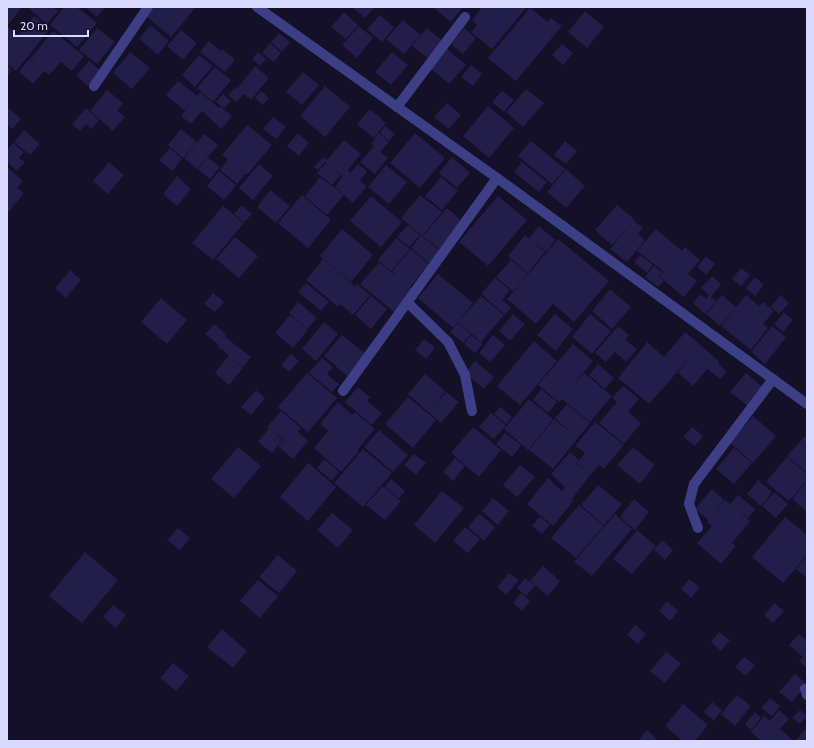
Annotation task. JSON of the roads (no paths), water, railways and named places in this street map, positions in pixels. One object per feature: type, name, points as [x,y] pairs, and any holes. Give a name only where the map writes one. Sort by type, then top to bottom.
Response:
[{"type":"street","points":[[94,86],[148,7]]},
{"type":"street","points":[[257,7],[497,178],[807,404]]},
{"type":"street","points":[[397,107],[465,17]]},
{"type":"street","points":[[343,391],[497,178]]},
{"type":"street","points":[[407,302],[448,342],[464,375],[472,411]]},
{"type":"street","points":[[698,528],[689,504],[694,484],[773,379]]}]
